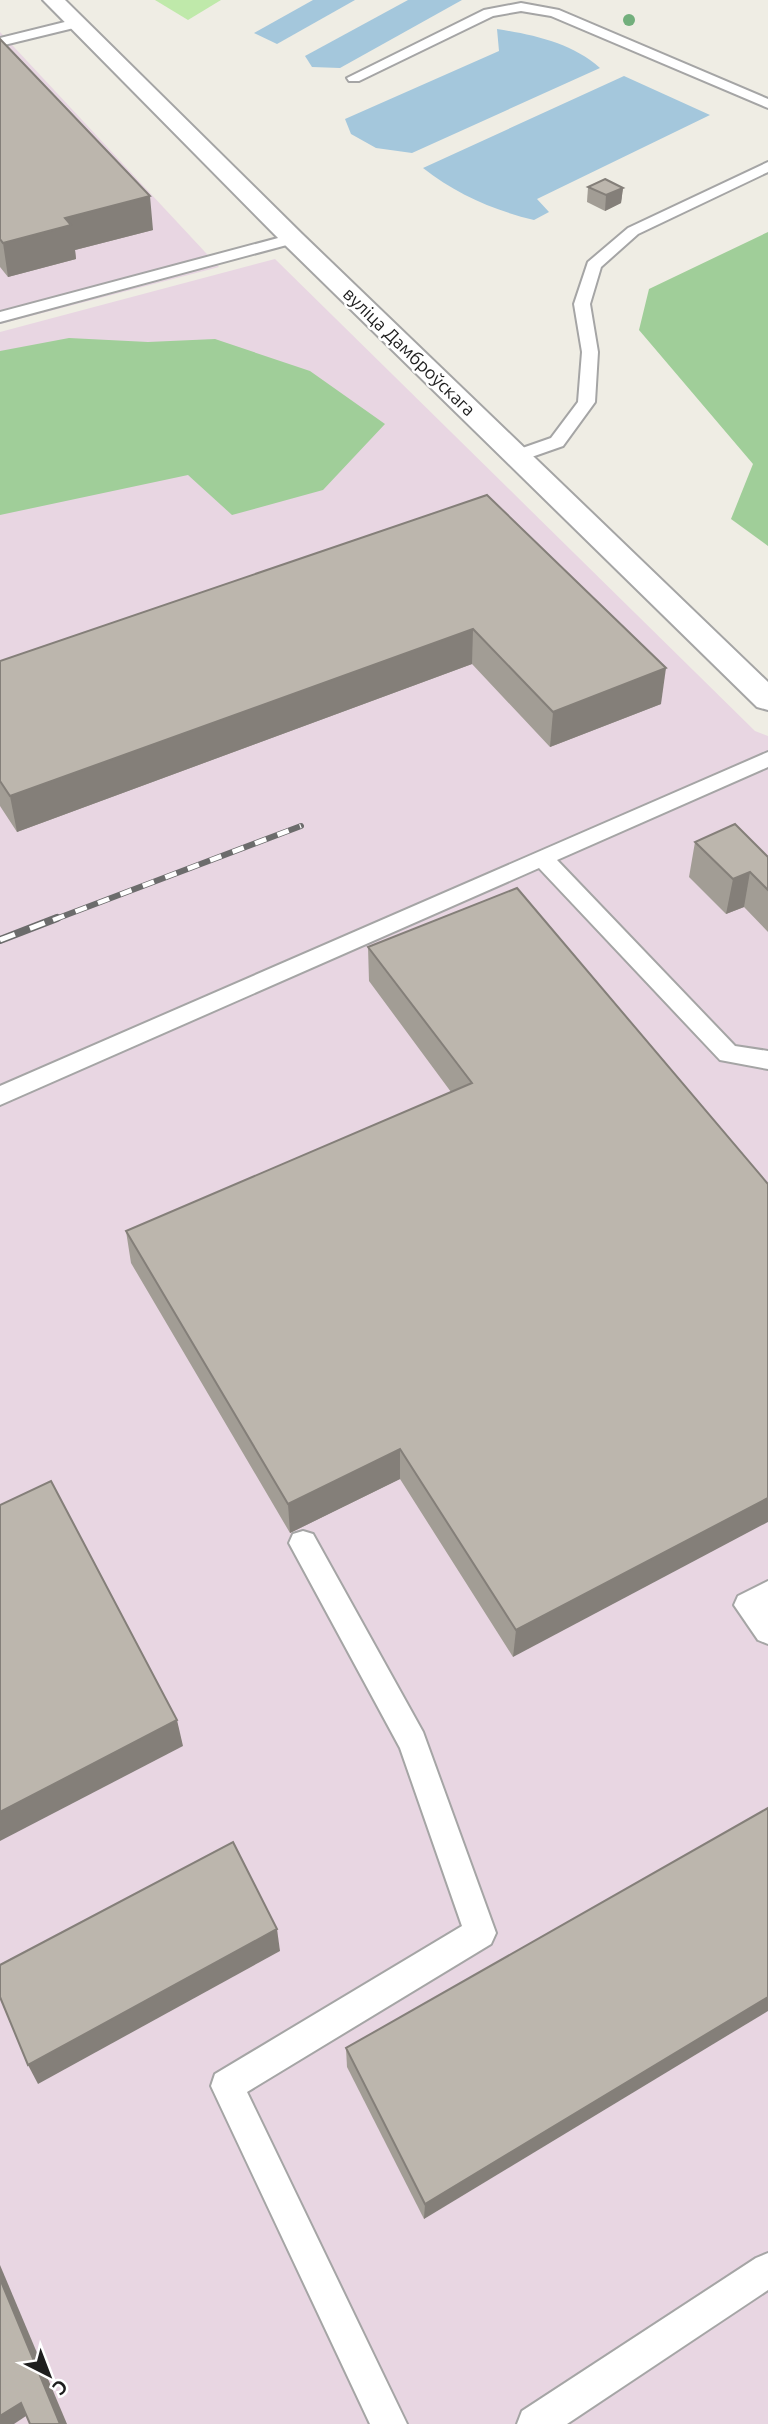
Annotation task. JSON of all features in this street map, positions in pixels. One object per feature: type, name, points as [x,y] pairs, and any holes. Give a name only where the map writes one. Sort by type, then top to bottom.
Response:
[{"type":"street","name":"вуліца Дамброўскага","points":[[53,0],[293,239],[768,700]]},
{"type":"lane","points":[[354,78],[489,13],[521,6],[554,13],[768,104]]},
{"type":"lane","points":[[0,42],[77,23]]},
{"type":"lane","points":[[517,456],[557,442],[586,401],[590,352],[582,304],[594,265],[633,231],[768,166]]},
{"type":"lane","points":[[0,317],[293,239]]},
{"type":"lane","points":[[0,1096],[768,759]]},
{"type":"lane","points":[[542,858],[728,1054],[768,1060]]},
{"type":"lane","points":[[303,1543],[413,1742],[480,1933],[227,2086],[389,2424]]},
{"type":"lane","points":[[768,1594],[748,1605],[768,1630]]},
{"type":"lane","points":[[535,2424],[768,2270]]},
{"type":"shaded area","points":[[0,32],[219,267],[0,324]]},
{"type":"shaded area","points":[[275,259],[755,731],[768,736],[768,2424],[0,2424],[0,332]]},
{"type":"green space","points":[[155,0],[221,0],[188,20]]},
{"type":"green space","points":[[768,232],[768,546],[731,519],[753,464],[639,330],[649,289]]},
{"type":"green space","points":[[69,338],[148,342],[215,339],[310,371],[385,424],[323,490],[232,515],[188,475],[0,515],[0,351]]},
{"type":"water","points":[[313,0],[355,0],[277,44],[254,33]]},
{"type":"water","points":[[408,0],[462,0],[340,68],[312,67],[305,56]]},
{"type":"water","points":[[497,29],[538,37],[565,46],[600,68],[412,153],[376,148],[351,134],[345,119],[499,51]]},
{"type":"water","points":[[624,76],[710,115],[537,199],[549,212],[534,220],[476,200],[448,186],[423,168]]},
{"type":"building","points":[[0,39],[150,196],[65,218],[71,225],[3,243],[0,239]]},
{"type":"building","points":[[605,179],[623,188],[606,195],[588,187]]},
{"type":"building","points":[[487,495],[666,668],[553,712],[473,629],[10,796],[0,781],[0,661]]},
{"type":"building","points":[[735,824],[768,857],[768,890],[750,872],[733,879],[695,842]]},
{"type":"building","points":[[517,888],[768,1184],[768,1498],[516,1630],[400,1449],[288,1504],[126,1231],[472,1083],[368,947]]},
{"type":"building","points":[[51,1481],[177,1720],[0,1812],[0,1505]]},
{"type":"building","points":[[768,1808],[768,1997],[425,2204],[346,2048]]},
{"type":"building","points":[[233,1842],[277,1929],[28,2065],[0,1997],[0,1965]]},
{"type":"building","points":[[0,2279],[60,2424],[30,2424],[21,2403],[0,2416]]},
{"type":"railway","points":[[53,920],[301,826]]},
{"type":"railway","points":[[0,940],[57,918]]}]
